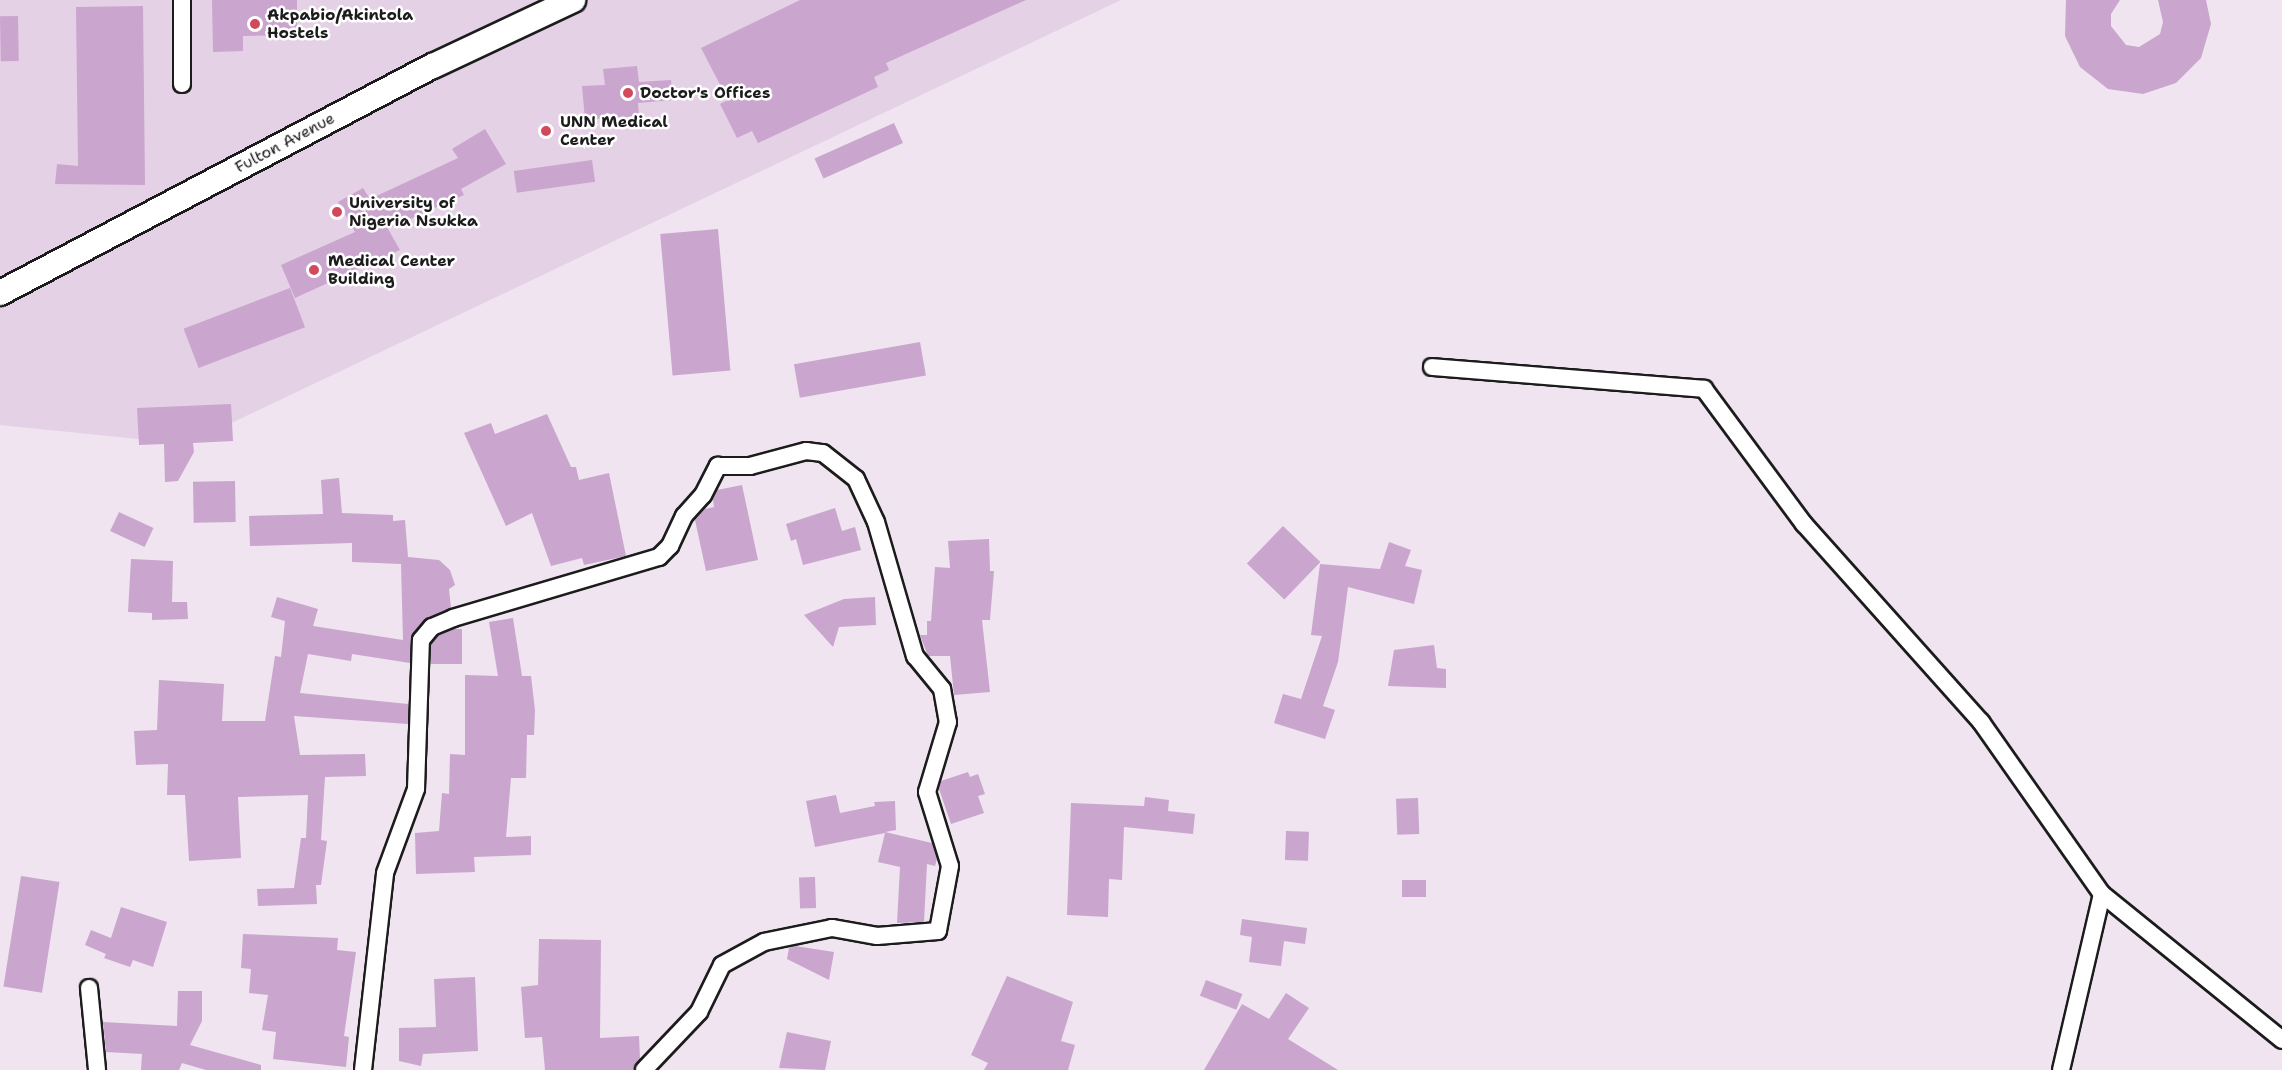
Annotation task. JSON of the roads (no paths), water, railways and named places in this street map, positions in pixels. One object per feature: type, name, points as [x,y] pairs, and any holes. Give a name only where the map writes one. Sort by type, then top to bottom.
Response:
[{"type":"street","points":[[182,0],[182,84]]},
{"type":"street","name":"Fulton Avenue","points":[[0,293],[433,66],[573,0]]},
{"type":"street","points":[[1432,367],[1704,389],[1804,524],[1981,722],[2102,894],[2282,1040]]},
{"type":"street","points":[[363,1070],[385,873],[416,789],[421,640],[432,627],[453,618],[659,557],[670,546],[684,516],[703,495],[718,466],[750,466],[806,451],[823,453],[856,479],[876,522],[915,656],[942,689],[948,722],[927,792],[950,866],[938,931],[877,936],[832,928],[764,942],[722,965],[699,1012],[644,1070]]},
{"type":"street","points":[[2061,1070],[2102,894]]},
{"type":"street","points":[[89,988],[97,1070]]},
{"type":"place","name":"Akpabio/Akintola Hostels","points":[[255,24]]},
{"type":"place","name":"Doctor's Offices","points":[[628,93]]},
{"type":"place","name":"UNN Medical Center","points":[[546,131]]},
{"type":"place","name":"University of Nigeria Nsukka","points":[[337,212]]},
{"type":"place","name":"Medical Center Building","points":[[314,270]]}]
